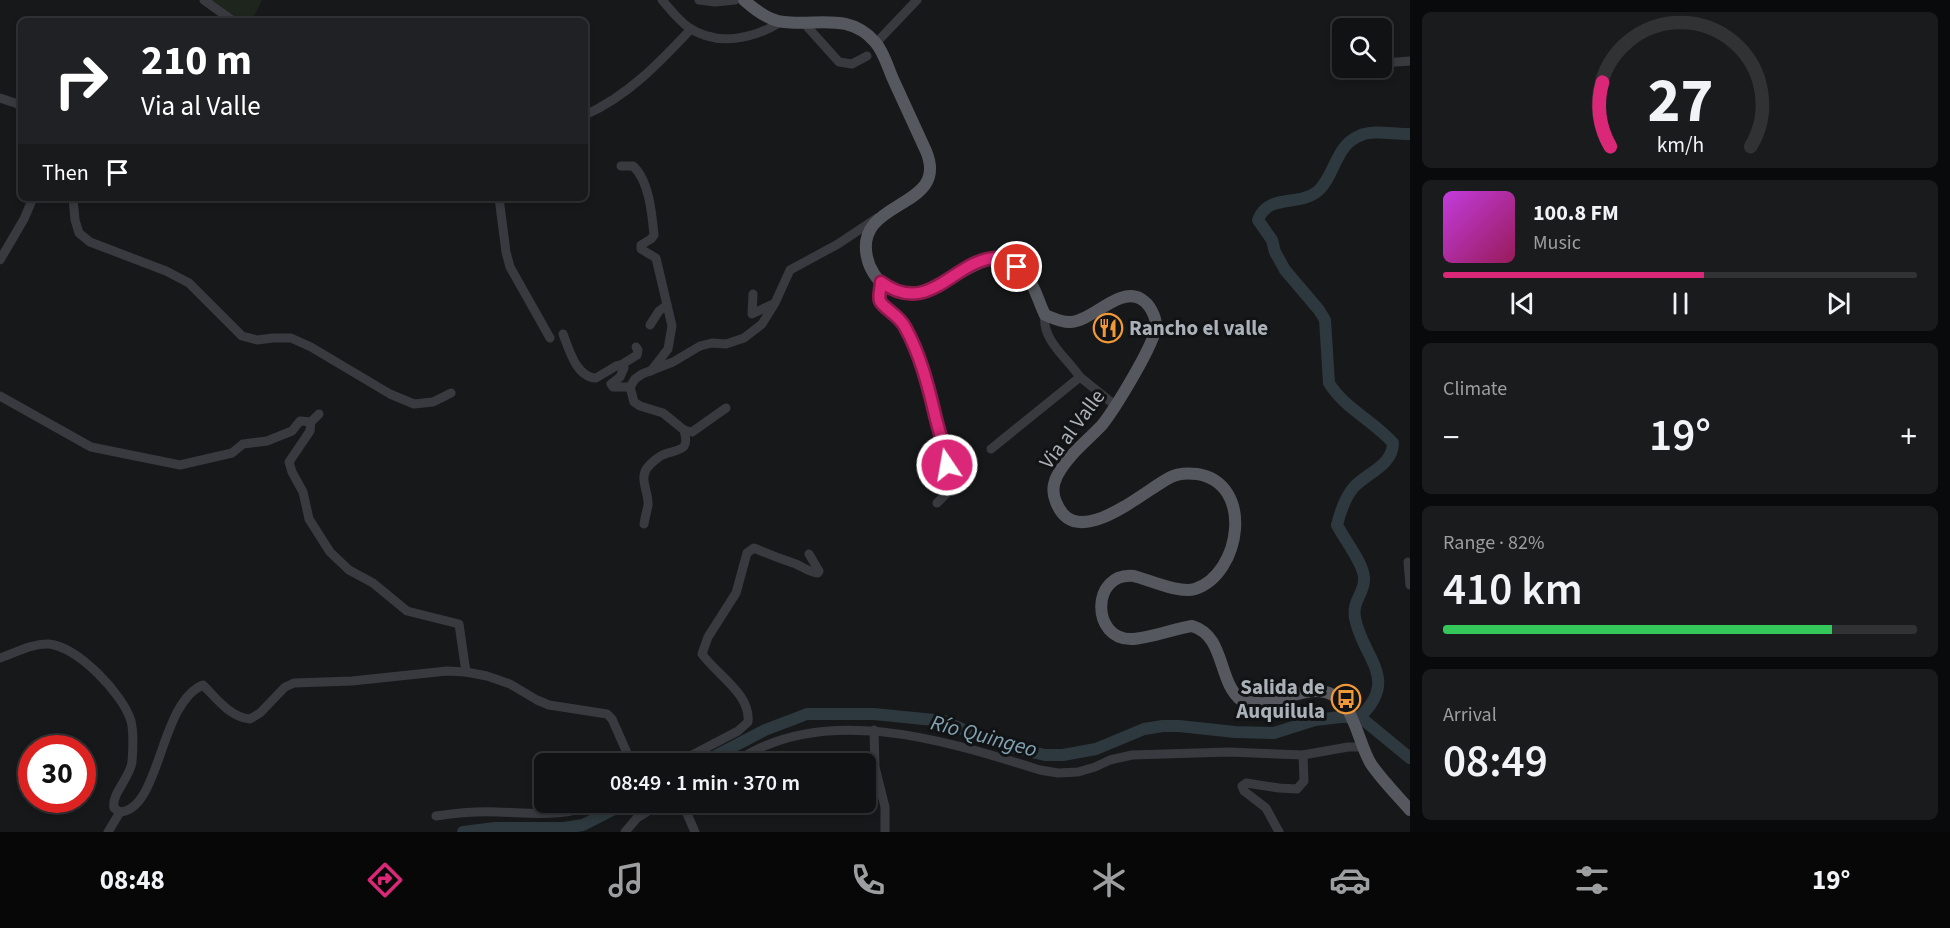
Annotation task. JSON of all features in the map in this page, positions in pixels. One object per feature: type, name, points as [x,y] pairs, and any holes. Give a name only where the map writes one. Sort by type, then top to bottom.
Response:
[{"type":"main road","points":[[744,0],[781,22],[834,21],[861,31],[876,43],[926,150],[930,165],[928,180],[921,191],[881,215],[873,225],[865,244],[868,263],[881,282],[888,287],[908,293],[925,292],[945,283],[975,264],[986,260],[1003,259],[1017,267],[1030,280],[1045,315]]},
{"type":"main road","name":"Via al Valle","points":[[1045,315],[1064,322],[1071,322],[1086,317],[1119,299],[1139,297],[1148,305],[1155,317],[1156,325],[1116,406],[1067,461],[1056,478],[1054,495],[1061,511],[1066,516],[1080,522],[1098,520],[1172,477],[1190,473],[1212,479],[1224,489],[1233,503],[1236,517],[1236,529],[1227,558],[1211,580],[1195,589],[1179,589],[1134,576],[1126,575],[1117,578],[1103,594],[1101,611],[1107,627],[1119,635],[1133,639],[1192,626],[1200,628],[1216,648],[1230,689],[1242,701],[1268,703],[1300,692],[1326,691],[1342,700],[1372,765],[1410,810]]},
{"type":"street","points":[[204,0],[229,18]]},
{"type":"street","points":[[662,0],[691,29],[714,38],[737,38],[760,34],[781,22]]},
{"type":"street","points":[[699,0],[715,2],[735,0]]},
{"type":"street","points":[[876,43],[917,0]]},
{"type":"street","points":[[803,22],[839,62],[852,64],[867,56]]},
{"type":"street","points":[[588,113],[622,94],[651,71],[691,29]]},
{"type":"street","points":[[1392,62],[1410,61]]},
{"type":"street","points":[[0,98],[18,104]]},
{"type":"street","points":[[621,166],[633,166],[641,173],[644,180],[654,235],[641,244],[641,249],[656,258],[672,326],[668,349],[651,371]]},
{"type":"street","points":[[0,260],[32,201]]},
{"type":"street","points":[[74,201],[75,220],[79,233],[90,242],[166,271],[189,283],[242,336],[257,340],[291,338],[311,347],[390,394],[414,404],[433,402],[451,393]]},
{"type":"street","points":[[499,201],[510,267],[550,338]]},
{"type":"street","points":[[726,408],[692,432],[684,430],[663,413],[634,402],[630,387],[635,379],[673,362],[700,346],[712,343],[726,344],[744,338],[762,324],[775,303],[790,270],[838,244],[881,215]]},
{"type":"street","points":[[881,282],[879,299],[883,306],[895,313],[905,326],[930,391],[946,450],[947,465],[952,478],[950,490],[937,503]]},
{"type":"street","points":[[753,294],[752,315],[775,303]]},
{"type":"street","points":[[650,325],[667,305]]},
{"type":"street","points":[[1045,315],[1047,335],[1080,377],[1116,406]]},
{"type":"street","points":[[563,334],[577,366],[591,378],[596,378],[637,355],[636,347]]},
{"type":"street","points":[[621,365],[624,368],[623,373],[611,384],[613,387],[630,387]]},
{"type":"street","points":[[991,449],[1080,377]]},
{"type":"street","points":[[0,396],[91,447],[180,465],[232,453],[243,444],[267,441],[292,431],[300,421],[311,422]]},
{"type":"street","points":[[319,414],[311,422],[310,431],[290,462],[292,472],[303,492],[309,519],[338,561],[373,583],[401,607],[407,611],[459,624],[466,672]]},
{"type":"street","points":[[644,524],[648,506],[644,475],[646,469],[666,453],[680,451],[685,445],[684,430]]},
{"type":"street","points":[[696,753],[738,731],[748,722],[749,717],[740,693],[702,654],[708,637],[736,593],[747,553],[754,548],[814,574],[818,573],[809,554]]},
{"type":"street","points":[[1408,562],[1410,585]]},
{"type":"street","points":[[0,658],[35,646],[47,644],[57,646],[79,658],[100,674],[115,693],[125,706],[133,736],[132,764],[127,778],[114,798],[114,808],[120,812],[127,811],[147,789],[169,728],[186,698],[194,689],[203,685],[225,708],[240,716],[250,718],[260,713],[285,687],[294,683],[352,681],[447,671],[466,672],[510,684],[549,705],[606,714],[617,728],[627,753]]},
{"type":"street","points":[[752,753],[775,740],[874,729],[913,735],[1058,773],[1078,772],[1110,760],[1132,755],[1229,752],[1303,755],[1361,744]]},
{"type":"street","points":[[874,729],[874,767],[885,807],[885,832]]},
{"type":"street","points":[[1279,832],[1270,813],[1244,791],[1242,786],[1246,783],[1298,789],[1304,781],[1303,755]]},
{"type":"street","points":[[108,832],[120,812]]},
{"type":"street","points":[[436,816],[484,812],[562,813]]},
{"type":"street","points":[[626,832],[630,824],[642,813]]},
{"type":"street","points":[[687,813],[695,832]]},
{"type":"shaded area","points":[[210,0],[262,0],[253,18],[234,18],[209,2]]},
{"type":"waterway","name":"Río Quingeo","points":[[721,753],[765,730],[807,714],[874,714],[944,721],[982,738],[1045,755],[1063,755],[1096,749],[1144,729],[1163,726],[1274,733],[1315,720],[1360,717],[1372,703],[1377,691],[1378,679],[1355,618],[1355,606],[1364,584],[1363,572],[1337,525],[1343,505],[1351,491],[1384,463],[1392,451],[1393,443],[1343,400],[1329,383],[1325,320],[1285,270],[1275,252],[1272,240],[1258,220],[1269,206],[1310,196],[1318,191],[1324,185],[1345,147],[1359,136],[1378,133],[1410,134]]},
{"type":"waterway","points":[[1360,717],[1410,758]]},
{"type":"waterway","name":"Río Quingeo","points":[[463,832],[495,828],[564,828],[583,825],[606,813]]},
{"type":"place","name":"Rancho el valle","points":[[1108,328]]},
{"type":"place","name":"Salida de Auquilula","points":[[1346,699]]},
{"type":"route","points":[[947,465],[946,450],[930,391],[905,326],[895,313],[883,306],[879,299],[881,282],[895,290],[916,293],[925,292],[945,283],[975,264],[986,260],[1003,259],[1017,267]]}]
